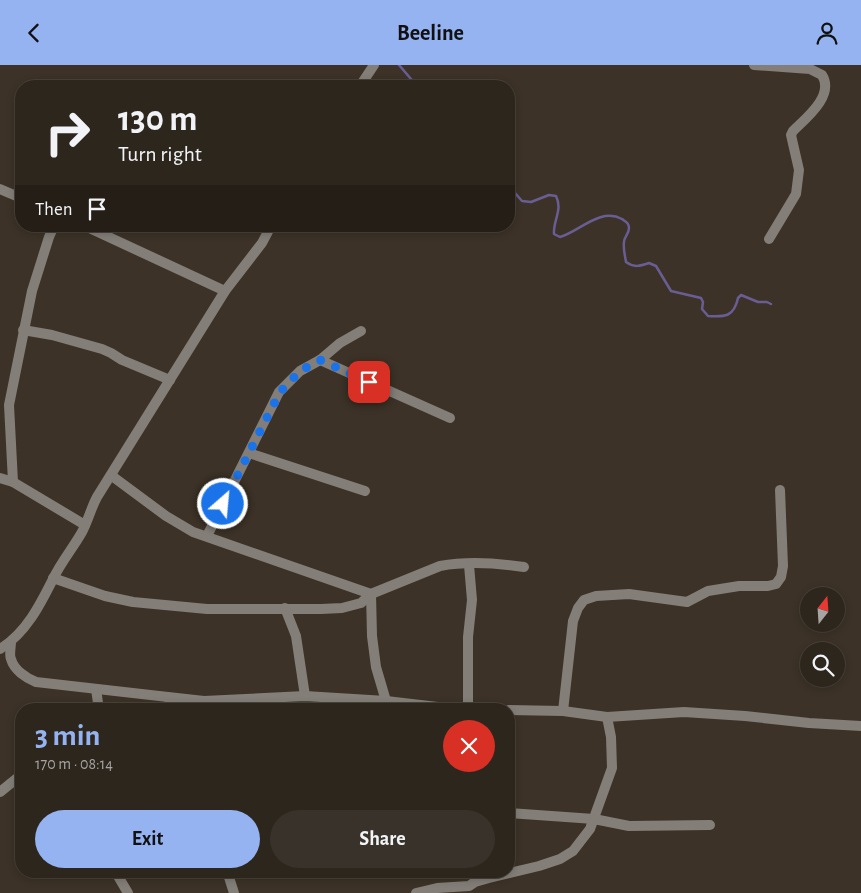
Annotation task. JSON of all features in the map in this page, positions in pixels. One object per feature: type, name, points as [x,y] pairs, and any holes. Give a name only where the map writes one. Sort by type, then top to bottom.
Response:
[{"type":"street","points":[[364,80],[374,65]]},
{"type":"street","points":[[754,65],[810,69],[822,75],[825,84],[824,91],[816,108],[791,135],[799,169],[796,194],[792,204],[769,239]]},
{"type":"street","points":[[0,189],[15,196]]},
{"type":"street","points":[[13,482],[9,405],[32,291],[51,232]]},
{"type":"street","points":[[98,232],[225,291]]},
{"type":"street","points":[[0,649],[11,642],[30,620],[53,577],[82,531],[97,497],[112,476],[225,291],[262,243],[268,232]]},
{"type":"street","points":[[23,330],[52,335],[102,349],[122,361],[170,380]]},
{"type":"street","points":[[207,537],[280,392],[300,371],[320,360],[340,343],[361,331]]},
{"type":"street","points":[[320,360],[450,418]]},
{"type":"street","points":[[249,453],[365,491]]},
{"type":"street","points":[[112,476],[166,516],[193,531],[372,594]]},
{"type":"street","points":[[0,478],[13,482],[84,525]]},
{"type":"street","points":[[563,711],[573,621],[578,608],[584,601],[596,596],[629,594],[687,602],[708,591],[739,586],[768,587],[776,584],[781,577],[783,566],[780,491]]},
{"type":"street","points":[[53,577],[105,597],[132,602],[207,609],[342,608],[361,603],[372,594],[440,566],[453,564],[497,564],[524,567]]},
{"type":"street","points":[[468,703],[468,637],[472,600],[469,565]]},
{"type":"street","points":[[372,594],[372,636],[376,667],[386,701]]},
{"type":"street","points":[[285,608],[296,636],[305,696]]},
{"type":"street","points":[[11,642],[10,659],[17,669],[27,678],[36,682],[53,685],[204,701],[305,696],[403,703]]},
{"type":"street","points":[[96,689],[98,703]]},
{"type":"street","points":[[168,697],[170,703]]},
{"type":"street","points":[[515,710],[563,711],[607,717],[684,712],[861,727]]},
{"type":"street","points":[[515,872],[560,859],[573,851],[582,841],[594,819],[612,768],[611,737],[607,717]]},
{"type":"street","points":[[0,793],[15,780]]},
{"type":"street","points":[[515,813],[594,819],[630,826],[710,825]]},
{"type":"street","points":[[119,878],[128,893]]},
{"type":"street","points":[[229,878],[234,893]]},
{"type":"street","points":[[416,893],[437,888],[469,890],[482,880],[490,878]]},
{"type":"waterway","points":[[399,65],[412,80]]},
{"type":"waterway","points":[[515,193],[522,201],[531,202],[549,195],[556,196],[558,210],[554,234],[560,237],[598,218],[614,216],[622,219],[629,226],[624,244],[626,262],[634,266],[649,263],[656,266],[671,291],[701,298],[703,302],[702,309],[708,316],[728,315],[734,309],[741,295],[758,302],[771,304]]},
{"type":"route","points":[[223,504],[280,392],[300,371],[320,360],[369,382]]}]
